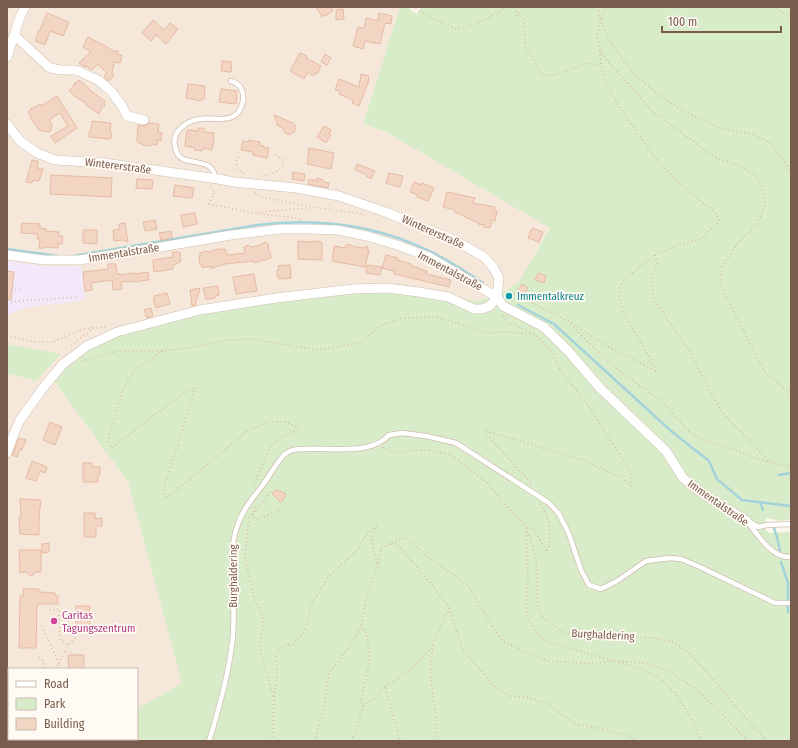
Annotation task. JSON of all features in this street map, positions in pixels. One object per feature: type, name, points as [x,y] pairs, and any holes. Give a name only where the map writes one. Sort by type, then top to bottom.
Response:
[{"type":"street","points":[[7,57],[20,17],[25,7]]},
{"type":"street","points":[[14,35],[50,68],[76,70],[98,80],[112,91],[127,116],[144,120]]},
{"type":"street","name":"Wintererstraße","points":[[7,124],[20,141],[37,153],[55,160],[104,163],[234,182],[296,188],[340,196],[388,213],[456,241],[484,257],[500,278],[497,297]]},
{"type":"street","name":"Immentalstraße","points":[[7,256],[44,260],[79,260],[231,235],[280,229],[307,228],[338,230],[367,236],[397,245],[429,257],[497,297],[503,306],[544,327],[569,352],[600,388],[666,451],[683,478],[703,494],[747,521]]},
{"type":"street","points":[[7,453],[12,436],[20,420],[43,388],[63,364],[87,346],[116,332],[200,310],[276,298],[353,289],[387,288],[419,292],[448,297],[474,309],[482,309],[490,306],[497,297]]},
{"type":"lane","points":[[216,179],[212,169],[205,163],[186,161],[180,156],[174,146],[175,137],[178,130],[185,124],[195,119],[225,119],[231,118],[237,114],[244,96],[241,88],[236,83],[231,81]]},
{"type":"lane","name":"Burghaldering","points":[[209,741],[219,708],[232,644],[234,624],[232,544],[237,525],[244,510],[285,454],[294,449],[364,448],[384,440],[389,435],[402,433],[426,436],[456,443],[538,496]]},
{"type":"lane","points":[[538,496],[549,503],[559,514],[569,534],[581,570],[588,585],[601,589],[617,581],[646,561],[670,558],[681,559],[700,567],[775,603],[791,603]]},
{"type":"lane","points":[[747,521],[758,527],[791,524]]},
{"type":"lane","name":"Immentalstraße","points":[[747,521],[771,550],[779,556],[791,557]]},
{"type":"path","points":[[412,7],[435,20],[457,29],[476,24],[508,7]]},
{"type":"path","points":[[516,7],[517,16],[519,13],[524,19],[525,48],[533,57],[542,76],[558,74],[588,62],[602,66]]},
{"type":"path","points":[[598,7],[600,20],[612,45],[634,75],[681,110],[717,127],[755,136],[769,142],[791,171]]},
{"type":"path","points":[[497,297],[514,294],[568,320],[611,348],[657,372],[642,344],[624,316],[619,296],[620,287],[626,278],[655,255],[678,245],[701,239],[719,221],[717,214],[711,208],[704,204],[675,179],[656,159],[618,105],[606,82],[597,36],[600,20],[606,7]]},
{"type":"path","points":[[772,7],[791,17]]},
{"type":"path","points":[[600,50],[609,63],[652,111],[716,158],[740,166],[758,178],[764,192],[765,204],[758,223],[738,243],[722,266],[720,285],[764,372],[791,392]]},
{"type":"path","points":[[257,176],[275,173],[284,166],[283,160],[274,154]]},
{"type":"path","points":[[239,157],[236,161],[237,168],[249,178]]},
{"type":"path","points":[[208,185],[215,192],[209,204],[253,213],[296,218],[307,221]]},
{"type":"path","points":[[256,193],[262,197],[312,207],[367,215]]},
{"type":"path","points":[[253,213],[312,207]]},
{"type":"path","points":[[655,255],[657,264],[651,280],[654,300],[688,349],[722,411],[769,461]]},
{"type":"path","points":[[7,289],[22,290]]},
{"type":"path","points":[[7,302],[79,297]]},
{"type":"path","points":[[503,306],[502,316],[508,323],[534,334],[549,349],[561,371],[585,401],[632,476],[631,486],[622,478],[583,460],[486,431],[487,435],[535,488],[538,496],[536,500],[545,512],[549,525],[549,546],[546,552],[532,528],[527,528],[528,578],[526,611],[528,618],[536,632],[547,642],[636,667],[660,678],[674,692],[690,716],[701,741]]},
{"type":"path","points":[[80,362],[118,351],[162,351],[194,347],[228,340],[250,339],[318,350],[359,343],[382,325],[402,318],[436,317],[489,333],[509,332],[539,335]]},
{"type":"path","points":[[568,320],[590,344],[618,370],[666,406],[690,433],[701,439],[756,458],[791,466]]},
{"type":"path","points":[[7,336],[37,342],[53,342],[83,329],[93,328]]},
{"type":"path","points":[[162,351],[152,359],[136,368],[123,389],[108,441],[111,448],[185,392],[196,387],[163,494],[166,497],[172,494],[246,432],[267,422],[285,422],[295,426],[298,430],[282,437],[270,448],[254,484],[257,492],[257,502],[253,515],[256,520],[280,510]]},
{"type":"path","name":"Burghaldering","points":[[388,451],[401,453],[411,450],[427,450],[451,455],[486,482],[507,507],[526,525],[536,558],[538,608],[545,619],[562,632],[578,636],[652,638],[672,642],[687,651],[767,741]]},
{"type":"path","points":[[273,491],[271,491],[253,515],[249,517],[245,557],[254,597],[263,617],[264,628],[260,640],[260,649],[274,698]]},
{"type":"path","points":[[272,741],[274,729],[274,698],[277,676],[276,652],[283,646],[293,644],[304,632],[310,618],[310,606],[328,578],[358,550],[366,535],[377,526],[371,538],[378,566]]},
{"type":"path","points":[[314,741],[324,709],[329,672],[350,646],[361,626],[367,595],[378,566],[381,548],[402,538],[406,538],[424,554],[469,587],[503,641],[549,661],[597,664],[614,660],[649,664],[669,672],[697,690],[748,741]]},
{"type":"path","points":[[389,544],[397,544],[436,589],[449,608],[462,648],[492,684],[508,696],[527,697],[547,703],[575,724],[604,729],[629,736],[635,741]]},
{"type":"path","points":[[434,741],[437,726],[430,671],[433,647],[431,648],[449,608]]},
{"type":"path","points":[[49,610],[59,609],[60,639],[68,646]]},
{"type":"path","points":[[42,626],[59,663]]},
{"type":"path","points":[[361,626],[367,634],[369,652],[360,702],[363,706]]},
{"type":"path","points":[[56,668],[68,646],[77,637]]},
{"type":"path","points":[[351,741],[363,706],[375,697],[385,686],[406,674],[433,647]]},
{"type":"path","points":[[65,651],[80,655]]},
{"type":"path","points":[[39,657],[43,662],[45,668]]},
{"type":"path","points":[[385,686],[400,741]]},
{"type":"shaded area","points":[[7,7],[400,7],[363,124],[386,132],[550,227],[520,280],[499,296],[473,301],[419,288],[51,377],[128,482],[183,683],[138,708],[138,668],[8,668],[8,740],[105,740],[7,741]]},
{"type":"shaded area","points":[[7,261],[48,267],[81,266],[85,300],[24,308],[7,315]]},
{"type":"green space","points":[[400,7],[407,7],[417,14],[422,7],[791,7],[791,519],[781,521],[766,518],[765,529],[769,533],[791,532],[791,741],[104,741],[138,740],[138,708],[182,683],[128,482],[51,377],[86,345],[200,309],[352,285],[419,288],[474,301],[499,296],[520,280],[550,228],[386,132],[363,124]]},
{"type":"green space","points":[[7,344],[61,354],[36,381],[7,373]]},
{"type":"building","points":[[316,7],[331,7],[333,11],[322,17]]},
{"type":"building","points":[[343,9],[344,19],[336,20],[336,10]]},
{"type":"building","points":[[47,13],[69,22],[63,36],[50,31],[45,45],[35,41]]},
{"type":"building","points":[[379,13],[392,16],[391,24],[385,23],[380,44],[365,41],[363,49],[353,46],[358,27],[364,28],[366,18],[378,21]]},
{"type":"building","points":[[153,20],[164,30],[170,23],[178,29],[166,44],[156,35],[151,41],[142,33]]},
{"type":"building","points":[[88,37],[113,51],[118,51],[117,55],[122,55],[120,63],[114,62],[112,73],[114,76],[108,81],[104,76],[107,73],[98,64],[92,70],[79,63],[91,52],[83,47]]},
{"type":"building","points":[[300,53],[321,66],[317,74],[315,73],[313,76],[308,72],[304,79],[290,71]]},
{"type":"building","points":[[325,54],[331,58],[327,65],[321,62]]},
{"type":"building","points":[[222,61],[232,62],[231,72],[221,71]]},
{"type":"building","points":[[361,74],[369,76],[368,83],[359,106],[352,103],[353,100],[339,94],[340,91],[335,90],[339,79],[359,87]]},
{"type":"building","points":[[79,80],[89,88],[88,89],[105,101],[105,106],[102,107],[99,114],[74,96],[69,90],[74,86],[74,83]]},
{"type":"building","points":[[188,84],[205,86],[204,99],[201,99],[201,101],[186,98]]},
{"type":"building","points":[[221,89],[237,91],[236,104],[219,102]]},
{"type":"building","points":[[57,96],[77,128],[55,143],[51,136],[68,126],[60,113],[49,120],[52,125],[50,132],[39,130],[28,112],[31,110],[30,109],[40,104],[41,106]]},
{"type":"building","points":[[274,115],[293,123],[296,127],[294,132],[289,135],[285,133],[282,127],[278,126]]},
{"type":"building","points":[[92,121],[111,123],[111,138],[89,137]]},
{"type":"building","points":[[149,123],[159,124],[158,132],[162,133],[161,141],[157,140],[157,145],[142,145],[137,141],[138,125],[145,126]]},
{"type":"building","points":[[324,126],[331,130],[329,134],[331,135],[326,143],[317,137]]},
{"type":"building","points":[[198,128],[204,128],[204,132],[214,133],[212,150],[203,148],[202,151],[194,150],[195,148],[185,146],[187,130],[198,131]]},
{"type":"building","points":[[249,140],[260,142],[259,145],[264,146],[264,148],[269,148],[267,158],[253,155],[253,152],[241,150],[243,141],[249,142]]},
{"type":"building","points":[[309,148],[334,153],[331,169],[307,164]]},
{"type":"building","points":[[32,160],[38,161],[37,168],[43,169],[39,181],[33,180],[32,183],[26,182]]},
{"type":"building","points":[[357,164],[375,171],[371,179],[366,176],[367,175],[355,170]]},
{"type":"building","points":[[293,172],[305,174],[304,181],[292,179]]},
{"type":"building","points":[[389,173],[403,176],[400,187],[386,183]]},
{"type":"building","points":[[51,175],[112,178],[111,197],[50,194]]},
{"type":"building","points":[[317,178],[323,180],[323,182],[329,183],[328,188],[308,184],[309,179],[317,181]]},
{"type":"building","points":[[137,179],[153,180],[152,189],[136,188]]},
{"type":"building","points":[[414,182],[421,185],[422,183],[434,188],[428,201],[417,197],[418,195],[410,192]]},
{"type":"building","points":[[175,185],[194,188],[192,198],[173,196]]},
{"type":"building","points":[[447,192],[475,198],[473,203],[495,207],[494,211],[497,211],[495,221],[492,220],[490,228],[478,224],[455,212],[455,210],[443,207]]},
{"type":"building","points":[[195,213],[197,224],[183,227],[181,215]]},
{"type":"building","points":[[155,220],[157,229],[145,231],[143,222]]},
{"type":"building","points":[[22,223],[40,224],[40,228],[46,229],[46,231],[59,232],[58,236],[63,236],[62,244],[58,243],[58,248],[39,248],[40,239],[37,239],[38,234],[21,233]]},
{"type":"building","points":[[125,223],[128,242],[123,240],[114,241],[113,230],[120,229],[119,224]]},
{"type":"building","points":[[532,228],[543,232],[539,242],[528,238]]},
{"type":"building","points":[[83,230],[97,230],[97,244],[83,243]]},
{"type":"building","points":[[171,231],[172,238],[161,240],[159,233]]},
{"type":"building","points":[[298,241],[319,241],[322,243],[322,260],[298,259]]},
{"type":"building","points":[[265,242],[268,244],[271,258],[254,263],[254,261],[225,264],[213,268],[210,268],[210,266],[202,268],[202,265],[200,265],[200,253],[225,249],[227,255],[245,253],[244,247],[249,245],[251,247],[261,245]]},
{"type":"building","points":[[347,244],[363,248],[367,246],[369,250],[365,267],[332,261],[334,246],[345,248]]},
{"type":"building","points":[[172,252],[180,252],[181,261],[173,266],[173,269],[154,272],[153,260],[173,257]]},
{"type":"building","points":[[386,255],[398,258],[398,260],[411,264],[410,265],[413,267],[427,271],[426,274],[451,280],[449,287],[394,274],[394,271],[382,268]]},
{"type":"building","points":[[108,264],[116,264],[117,274],[120,275],[148,272],[149,280],[121,282],[122,289],[113,290],[112,280],[91,283],[92,290],[85,291],[83,272],[108,269]]},
{"type":"building","points":[[290,265],[291,278],[279,279],[279,276],[277,276],[277,270],[279,270],[278,266]]},
{"type":"building","points":[[367,265],[382,267],[380,275],[366,273]]},
{"type":"building","points":[[7,271],[14,272],[11,300],[7,299]]},
{"type":"building","points":[[538,273],[546,276],[544,283],[535,280]]},
{"type":"building","points":[[254,274],[257,291],[236,294],[233,277]]},
{"type":"building","points":[[522,284],[528,288],[524,294],[518,291]]},
{"type":"building","points":[[218,286],[219,295],[215,296],[215,298],[206,299],[203,288]]},
{"type":"building","points":[[200,288],[195,305],[192,306],[190,290]]},
{"type":"building","points":[[167,293],[170,304],[156,308],[153,300],[155,299],[154,296]]},
{"type":"building","points":[[151,308],[153,316],[147,318],[144,310]]},
{"type":"building","points":[[50,422],[62,427],[55,445],[43,440]]},
{"type":"building","points":[[19,438],[26,440],[17,457],[12,455]]},
{"type":"building","points":[[32,461],[47,467],[45,473],[40,471],[36,481],[26,478]]},
{"type":"building","points":[[83,463],[92,463],[92,467],[100,467],[98,482],[83,482]]},
{"type":"building","points":[[276,490],[286,494],[281,503],[272,494]]},
{"type":"building","points":[[20,499],[41,500],[39,535],[20,534]]},
{"type":"building","points":[[84,513],[95,513],[95,519],[102,518],[102,526],[96,526],[96,537],[84,537]]},
{"type":"building","points":[[49,543],[49,552],[42,553],[42,544]]},
{"type":"building","points":[[19,550],[41,550],[41,572],[35,572],[32,576],[26,572],[20,573]]},
{"type":"building","points":[[23,589],[39,589],[39,592],[55,593],[55,596],[58,596],[58,604],[37,605],[36,648],[19,648],[20,596],[23,596]]},
{"type":"building","points":[[76,606],[90,606],[90,633],[76,633]]},
{"type":"building","points":[[68,655],[84,655],[84,668],[69,668]]},
{"type":"waterway","points":[[73,256],[257,225],[301,222],[322,223],[365,229],[407,241],[442,257],[483,283]]},
{"type":"waterway","points":[[7,249],[58,256]]},
{"type":"waterway","points":[[518,305],[554,324],[671,431],[709,461],[717,479],[742,500],[791,506]]},
{"type":"waterway","points":[[779,475],[791,473]]},
{"type":"waterway","points":[[760,502],[763,510]]},
{"type":"waterway","points":[[774,528],[780,551]]},
{"type":"waterway","points":[[781,562],[788,583],[788,600]]},
{"type":"waterway","points":[[788,606],[788,612]]},
{"type":"place","name":"Immentalkreuz","points":[[509,296]]},
{"type":"place","name":"Caritas Tagungszentrum","points":[[54,621]]}]
